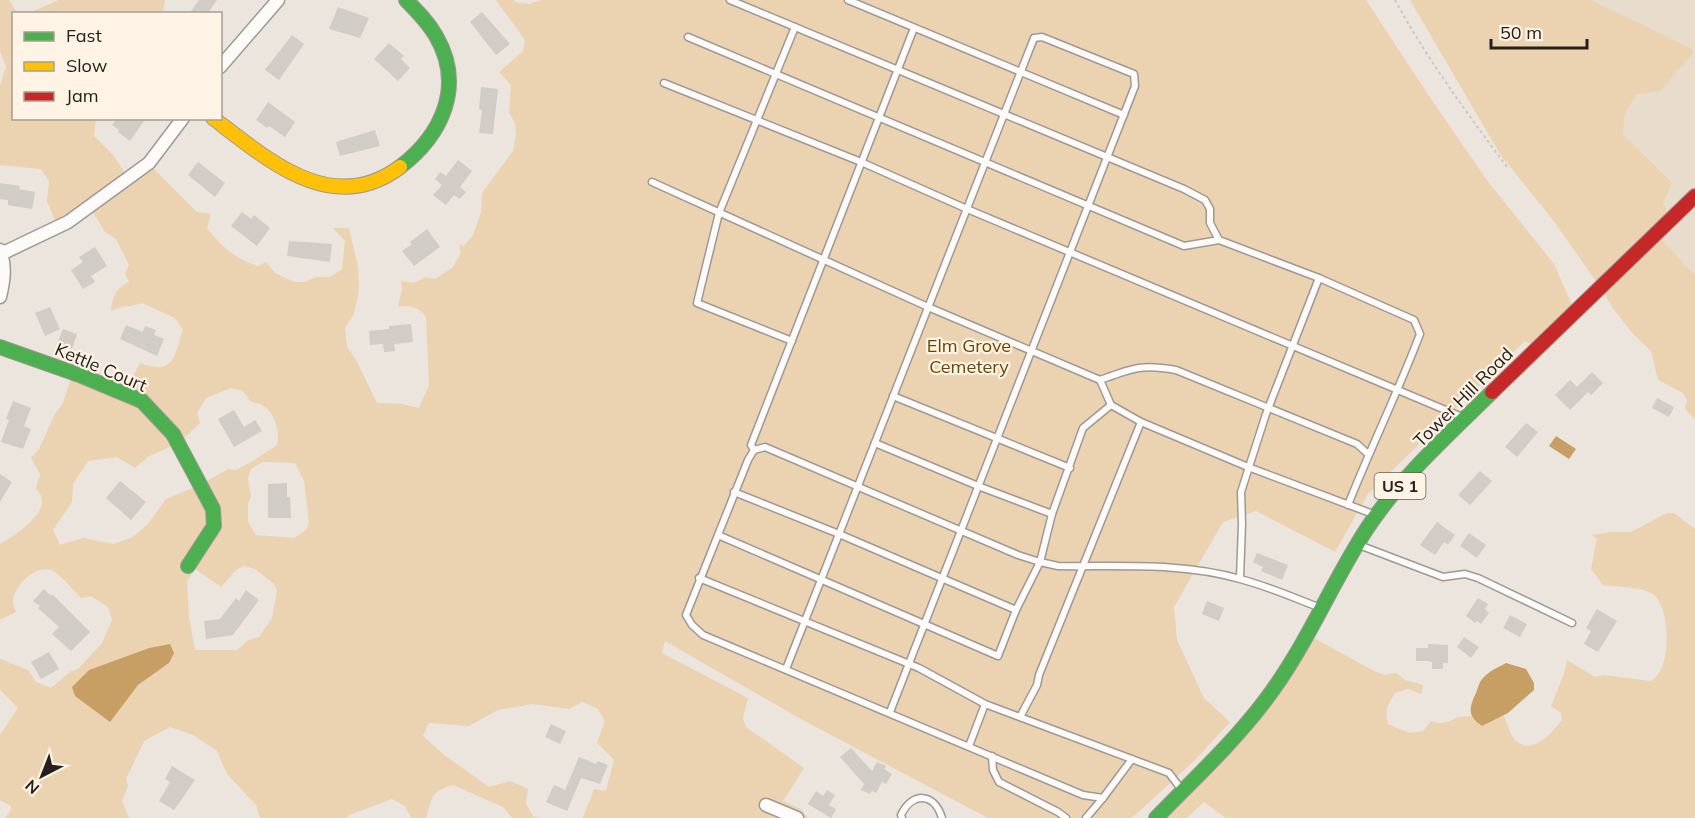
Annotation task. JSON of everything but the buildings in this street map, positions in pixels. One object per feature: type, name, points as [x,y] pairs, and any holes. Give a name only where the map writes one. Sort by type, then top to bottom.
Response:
[{"type":"main road","points":[[216,120],[288,173],[323,185],[351,187],[379,180],[401,167],[422,147],[440,123],[448,98],[447,65],[441,45],[429,23],[406,0]]},
{"type":"main road","name":"Tower Hill Road","points":[[1156,818],[1222,751],[1265,701],[1300,645],[1357,544],[1403,482],[1465,418],[1695,196]]},
{"type":"main road","name":"Kettle Court","points":[[0,347],[82,376],[142,401],[173,434],[213,509],[214,526],[189,566]]},
{"type":"street","points":[[222,65],[278,0]]},
{"type":"street","points":[[0,297],[4,280],[4,262],[1,252],[68,222],[149,163],[181,120]]},
{"type":"street","points":[[766,805],[797,818]]},
{"type":"lane","points":[[730,0],[1185,189],[1205,200],[1210,209],[1209,223],[1219,240]]},
{"type":"lane","points":[[848,0],[1124,115]]},
{"type":"lane","points":[[792,341],[697,303],[719,213],[795,27]]},
{"type":"lane","points":[[754,450],[751,445],[914,28]]},
{"type":"lane","points":[[688,37],[1184,246],[1219,240],[1319,278],[1414,320],[1420,334],[1399,389],[1368,454],[1348,505]]},
{"type":"lane","points":[[786,669],[1034,38],[1042,37],[1134,74],[1135,86],[1124,115],[890,712]]},
{"type":"lane","points":[[664,82],[861,162],[967,209],[1465,418]]},
{"type":"lane","points":[[652,182],[928,307],[1100,380],[1135,367],[1152,366],[1176,370],[1357,444],[1368,454]]},
{"type":"lane","points":[[1240,578],[1241,492],[1269,407],[1319,278]]},
{"type":"lane","points":[[1100,380],[1111,405],[1141,422],[1248,467],[1377,516]]},
{"type":"lane","points":[[893,396],[1070,468]]},
{"type":"lane","points":[[718,535],[998,656],[1016,610],[1040,562],[1052,514],[1083,428],[1111,405]]},
{"type":"lane","points":[[1020,717],[1037,685],[1039,675],[1141,422]]},
{"type":"lane","points":[[875,443],[1052,514]]},
{"type":"lane","points":[[1103,798],[1083,795],[703,635],[692,625],[686,615],[699,578],[747,460],[754,450],[765,447],[961,531],[1040,562],[1058,566],[1179,569],[1240,578],[1321,608]]},
{"type":"lane","points":[[734,492],[1016,610]]},
{"type":"lane","points":[[1357,544],[1443,577],[1465,574],[1478,578],[1572,623]]},
{"type":"lane","points":[[699,578],[909,664],[986,704],[1169,773],[1182,790]]},
{"type":"lane","points":[[969,746],[986,704]]},
{"type":"lane","points":[[992,756],[993,770],[999,782],[1066,818]]},
{"type":"lane","points":[[1086,818],[1132,759]]},
{"type":"lane","points":[[902,818],[901,815],[907,804],[919,798],[929,799],[939,810],[942,818]]},
{"type":"path","points":[[1395,0],[1412,32],[1507,167]]},
{"type":"shaded area","points":[[1591,0],[1695,0],[1695,275],[1657,235],[1663,203],[1672,181],[1623,134],[1625,113],[1637,94],[1691,48]]},
{"type":"shaded area","points":[[1556,436],[1576,449],[1569,459],[1549,446]]},
{"type":"shaded area","points":[[170,644],[174,653],[169,663],[138,685],[110,722],[75,696],[72,687],[89,670],[149,648]]},
{"type":"shaded area","points":[[1506,663],[1526,669],[1534,683],[1534,690],[1508,713],[1482,726],[1474,719],[1471,711],[1479,684],[1492,670]]},
{"type":"green space","name":"Elm Grove Cemetery","points":[[0,0],[9,0],[16,11],[22,12],[12,12],[12,120],[96,120],[94,136],[114,156],[128,178],[151,166],[197,212],[211,214],[207,228],[223,246],[251,264],[259,266],[266,262],[275,273],[294,282],[305,282],[316,277],[330,277],[342,269],[345,241],[333,228],[349,228],[358,266],[359,289],[354,314],[345,328],[347,347],[377,403],[402,404],[419,408],[429,385],[426,317],[417,309],[398,306],[402,289],[401,281],[414,283],[426,277],[435,279],[453,267],[461,253],[459,245],[464,246],[473,235],[481,213],[482,193],[513,151],[516,136],[515,122],[509,113],[511,85],[499,72],[523,51],[525,40],[496,0],[514,0],[529,4],[542,0],[1366,0],[1489,183],[1554,264],[1574,310],[1539,348],[1525,341],[1368,494],[1335,552],[1256,511],[1223,522],[1174,607],[1177,640],[1204,698],[1230,722],[1195,760],[1132,818],[988,818],[799,718],[665,641],[662,653],[748,698],[743,718],[746,727],[804,768],[783,801],[801,809],[808,818],[583,818],[594,789],[606,791],[614,760],[597,743],[605,721],[598,709],[582,702],[569,709],[532,704],[498,710],[469,726],[429,723],[423,736],[443,754],[489,787],[510,781],[528,789],[526,804],[533,816],[540,818],[512,818],[503,807],[453,785],[436,793],[426,818],[411,818],[405,806],[392,799],[349,815],[347,818],[260,818],[256,805],[227,774],[217,751],[193,735],[170,727],[144,741],[126,779],[128,786],[122,801],[129,818],[5,818],[11,806],[0,800],[0,735],[18,708],[0,690],[0,659],[28,670],[36,682],[51,688],[71,671],[78,669],[102,643],[112,620],[108,607],[91,596],[81,598],[53,571],[47,569],[33,573],[21,583],[14,596],[13,604],[16,612],[0,620],[0,544],[33,520],[41,507],[41,497],[36,488],[40,474],[31,458],[39,449],[55,414],[63,403],[72,375],[124,393],[140,363],[159,367],[166,366],[170,362],[183,330],[175,318],[142,303],[111,311],[116,294],[129,282],[125,273],[129,265],[116,239],[105,232],[91,209],[57,226],[47,201],[49,181],[41,169],[0,165],[0,86],[6,67],[0,51]],"holes":[[[231,388],[243,391],[251,402],[258,403],[270,411],[278,431],[277,445],[236,470],[228,469],[198,486],[166,499],[148,524],[133,537],[114,544],[84,538],[60,545],[53,530],[72,502],[73,484],[88,461],[117,457],[135,468],[149,456],[179,443],[200,423],[197,413],[206,398]],[[263,462],[295,463],[304,481],[309,522],[306,530],[294,538],[256,535],[248,522],[248,503],[251,497],[248,478],[251,469]],[[244,566],[255,569],[274,584],[277,591],[272,618],[259,637],[248,640],[237,650],[195,650],[189,617],[187,581],[195,569],[221,587],[236,570]],[[168,645],[169,663],[138,685],[89,670],[149,648]]]},
{"type":"green space","points":[[59,0],[165,0],[164,12],[31,12]]},
{"type":"green space","points":[[1410,0],[1591,0],[1691,48],[1693,53],[1660,91],[1637,94],[1625,113],[1623,134],[1672,182],[1663,203],[1671,220],[1657,235],[1695,275],[1695,419],[1685,409],[1687,400],[1683,393],[1658,380],[1651,351],[1633,334],[1612,307],[1553,220],[1500,154]]},
{"type":"green space","points":[[1667,513],[1674,513],[1695,529],[1695,818],[1226,818],[1204,802],[1187,818],[1157,818],[1312,637],[1374,671],[1385,675],[1396,673],[1405,680],[1423,685],[1421,694],[1408,689],[1395,693],[1387,708],[1388,724],[1409,733],[1423,731],[1431,721],[1444,723],[1458,717],[1471,716],[1482,726],[1503,715],[1517,742],[1524,745],[1538,743],[1562,720],[1561,713],[1551,706],[1567,660],[1595,677],[1604,675],[1651,681],[1658,675],[1666,653],[1666,626],[1660,603],[1654,595],[1644,590],[1603,585],[1591,569],[1597,539],[1592,535],[1631,532]]},
{"type":"traffic: fast","points":[[400,167],[415,154],[437,125],[445,108],[449,73],[445,55],[436,36],[426,21],[406,0]]},
{"type":"traffic: fast","points":[[0,347],[82,376],[142,401],[173,434],[213,509],[214,526],[188,566]]},
{"type":"traffic: fast","points":[[1156,818],[1226,747],[1279,682],[1379,511],[1425,458],[1492,392]]},
{"type":"traffic: slow","points":[[216,120],[278,165],[301,177],[325,185],[350,187],[375,181],[400,167]]},
{"type":"traffic: jam","points":[[1492,392],[1695,196]]}]
